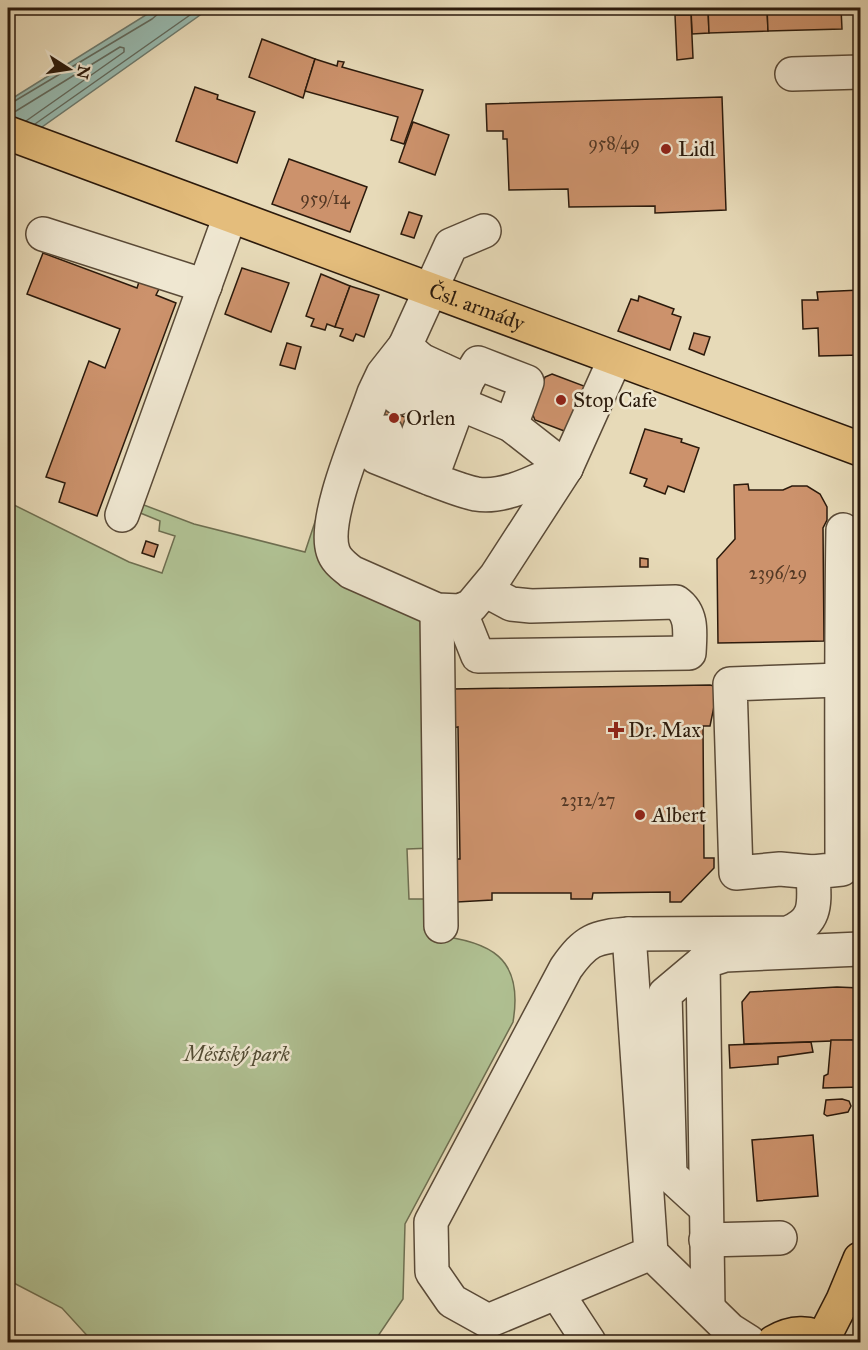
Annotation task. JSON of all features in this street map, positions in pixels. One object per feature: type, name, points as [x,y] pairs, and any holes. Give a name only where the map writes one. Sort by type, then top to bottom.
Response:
[{"type":"main road","name":"Čsl. armády","points":[[8,134],[861,449]]},
{"type":"main road","points":[[774,1342],[797,1333],[824,1341],[861,1259]]},
{"type":"lane","points":[[792,74],[861,72]]},
{"type":"lane","points":[[122,515],[230,216]]},
{"type":"lane","points":[[418,474],[438,372],[429,290],[451,245],[484,231]]},
{"type":"lane","points":[[43,234],[205,286]]},
{"type":"lane","points":[[511,424],[526,382],[478,363],[438,372],[383,374],[374,393],[333,514],[331,541],[340,564],[351,572],[449,610],[471,606],[485,590],[566,468],[615,359]]},
{"type":"lane","points":[[398,398],[438,372]]},
{"type":"lane","points":[[438,372],[511,424],[566,468]]},
{"type":"lane","points":[[386,432],[376,457],[475,494],[493,495],[513,490],[566,468]]},
{"type":"lane","points":[[651,1253],[488,1321],[453,1301],[432,1272],[431,1222],[547,1003],[582,946],[606,936],[630,946],[788,933],[801,928],[813,910],[827,871],[832,691],[843,530]]},
{"type":"lane","points":[[449,610],[478,656],[689,653],[689,618],[684,608],[676,602],[531,606],[512,604],[485,590]]},
{"type":"lane","points":[[441,926],[449,610]]},
{"type":"lane","points":[[827,871],[780,868],[736,873],[730,684],[832,691]]},
{"type":"lane","points":[[630,946],[651,1253],[708,1308],[749,1342]]},
{"type":"lane","points":[[708,1308],[703,962],[725,955],[861,949]]},
{"type":"lane","points":[[706,1240],[780,1238]]},
{"type":"lane","points":[[557,1293],[590,1342]]},
{"type":"green space","name":"Městský park","points":[[354,404],[319,551],[429,621],[433,848],[407,849],[409,899],[432,899],[433,935],[471,942],[499,956],[508,967],[513,982],[515,1000],[513,1022],[405,1224],[403,1299],[374,1342],[93,1342],[62,1308],[8,1280],[8,502],[129,562],[162,573],[175,536],[159,531],[160,521],[133,510],[136,502],[194,524],[305,552]]},
{"type":"water","points":[[157,8],[210,8],[8,151],[8,101]]},
{"type":"building","points":[[691,8],[708,8],[709,33],[692,34]]},
{"type":"building","points":[[708,8],[767,8],[768,31],[709,33]]},
{"type":"building","points":[[767,8],[841,8],[842,29],[768,31]]},
{"type":"building","points":[[675,15],[691,15],[693,58],[677,60]]},
{"type":"building","points":[[262,39],[315,59],[303,98],[249,77]]},
{"type":"building","points":[[315,59],[337,66],[338,61],[344,62],[342,67],[423,90],[404,144],[391,140],[398,117],[305,91]]},
{"type":"building","points":[[195,87],[218,95],[217,99],[255,112],[237,163],[176,141]]},
{"type":"building","points":[[722,97],[726,210],[655,213],[655,206],[569,207],[568,189],[509,190],[507,139],[503,139],[503,131],[487,131],[486,104]]},
{"type":"building","points":[[413,122],[449,135],[435,175],[399,162]]},
{"type":"building","points":[[289,159],[367,187],[350,232],[272,204]]},
{"type":"building","points":[[409,212],[422,216],[414,238],[401,234]]},
{"type":"building","points":[[43,253],[137,288],[140,279],[160,287],[156,295],[176,303],[97,516],[59,502],[65,483],[46,477],[89,361],[105,368],[120,329],[27,294]]},
{"type":"building","points":[[242,268],[289,283],[271,332],[225,314]]},
{"type":"building","points":[[321,274],[350,286],[335,327],[327,324],[325,330],[311,326],[314,319],[306,316]]},
{"type":"building","points":[[350,286],[379,295],[364,337],[356,334],[353,341],[340,336],[343,329],[335,327]]},
{"type":"building","points":[[860,290],[860,355],[819,356],[818,328],[803,329],[802,300],[818,300],[817,292]]},
{"type":"building","points":[[639,296],[674,309],[672,314],[681,317],[670,350],[618,331],[631,299],[638,301]]},
{"type":"building","points":[[694,333],[710,337],[704,355],[689,349]]},
{"type":"building","points":[[287,343],[301,347],[295,369],[280,365]]},
{"type":"building","name":"Stop Cafe","points":[[552,374],[584,386],[588,393],[567,432],[535,420],[532,413],[545,377]]},
{"type":"building","name":"Orlen","points":[[390,395],[407,402],[402,416],[413,420],[405,439],[377,428]]},
{"type":"building","points":[[645,429],[682,439],[681,442],[699,448],[684,492],[668,486],[665,494],[644,486],[647,479],[630,473]]},
{"type":"building","points":[[748,484],[749,490],[783,490],[792,486],[807,486],[820,494],[827,507],[827,520],[823,528],[824,641],[718,643],[717,559],[735,539],[734,485]]},
{"type":"building","points":[[146,541],[158,545],[154,557],[142,553]]},
{"type":"building","points":[[640,558],[648,559],[648,567],[640,567]]},
{"type":"building","points":[[710,685],[718,687],[710,726],[703,726],[704,858],[714,858],[714,868],[681,902],[670,902],[670,892],[593,893],[592,899],[571,899],[571,893],[492,893],[492,900],[457,902],[453,859],[460,859],[458,727],[452,728],[452,689]]},
{"type":"building","points":[[837,987],[860,988],[860,1040],[744,1044],[742,1002],[750,992]]},
{"type":"building","points":[[831,1040],[860,1040],[860,1087],[823,1088],[824,1076],[828,1074]]},
{"type":"building","points":[[811,1042],[813,1052],[778,1057],[778,1064],[730,1068],[729,1045]]},
{"type":"building","points":[[826,1100],[849,1101],[851,1106],[848,1112],[827,1116],[824,1114]]},
{"type":"building","points":[[813,1135],[818,1196],[757,1201],[752,1140]]},
{"type":"place","name":"Lidl","points":[[666,149]]},
{"type":"place","name":"Stop Cafe","points":[[561,400]]},
{"type":"place","name":"Orlen","points":[[394,418]]},
{"type":"place","name":"Dr. Max","points":[[616,730]]},
{"type":"place","name":"Albert","points":[[640,815]]}]
